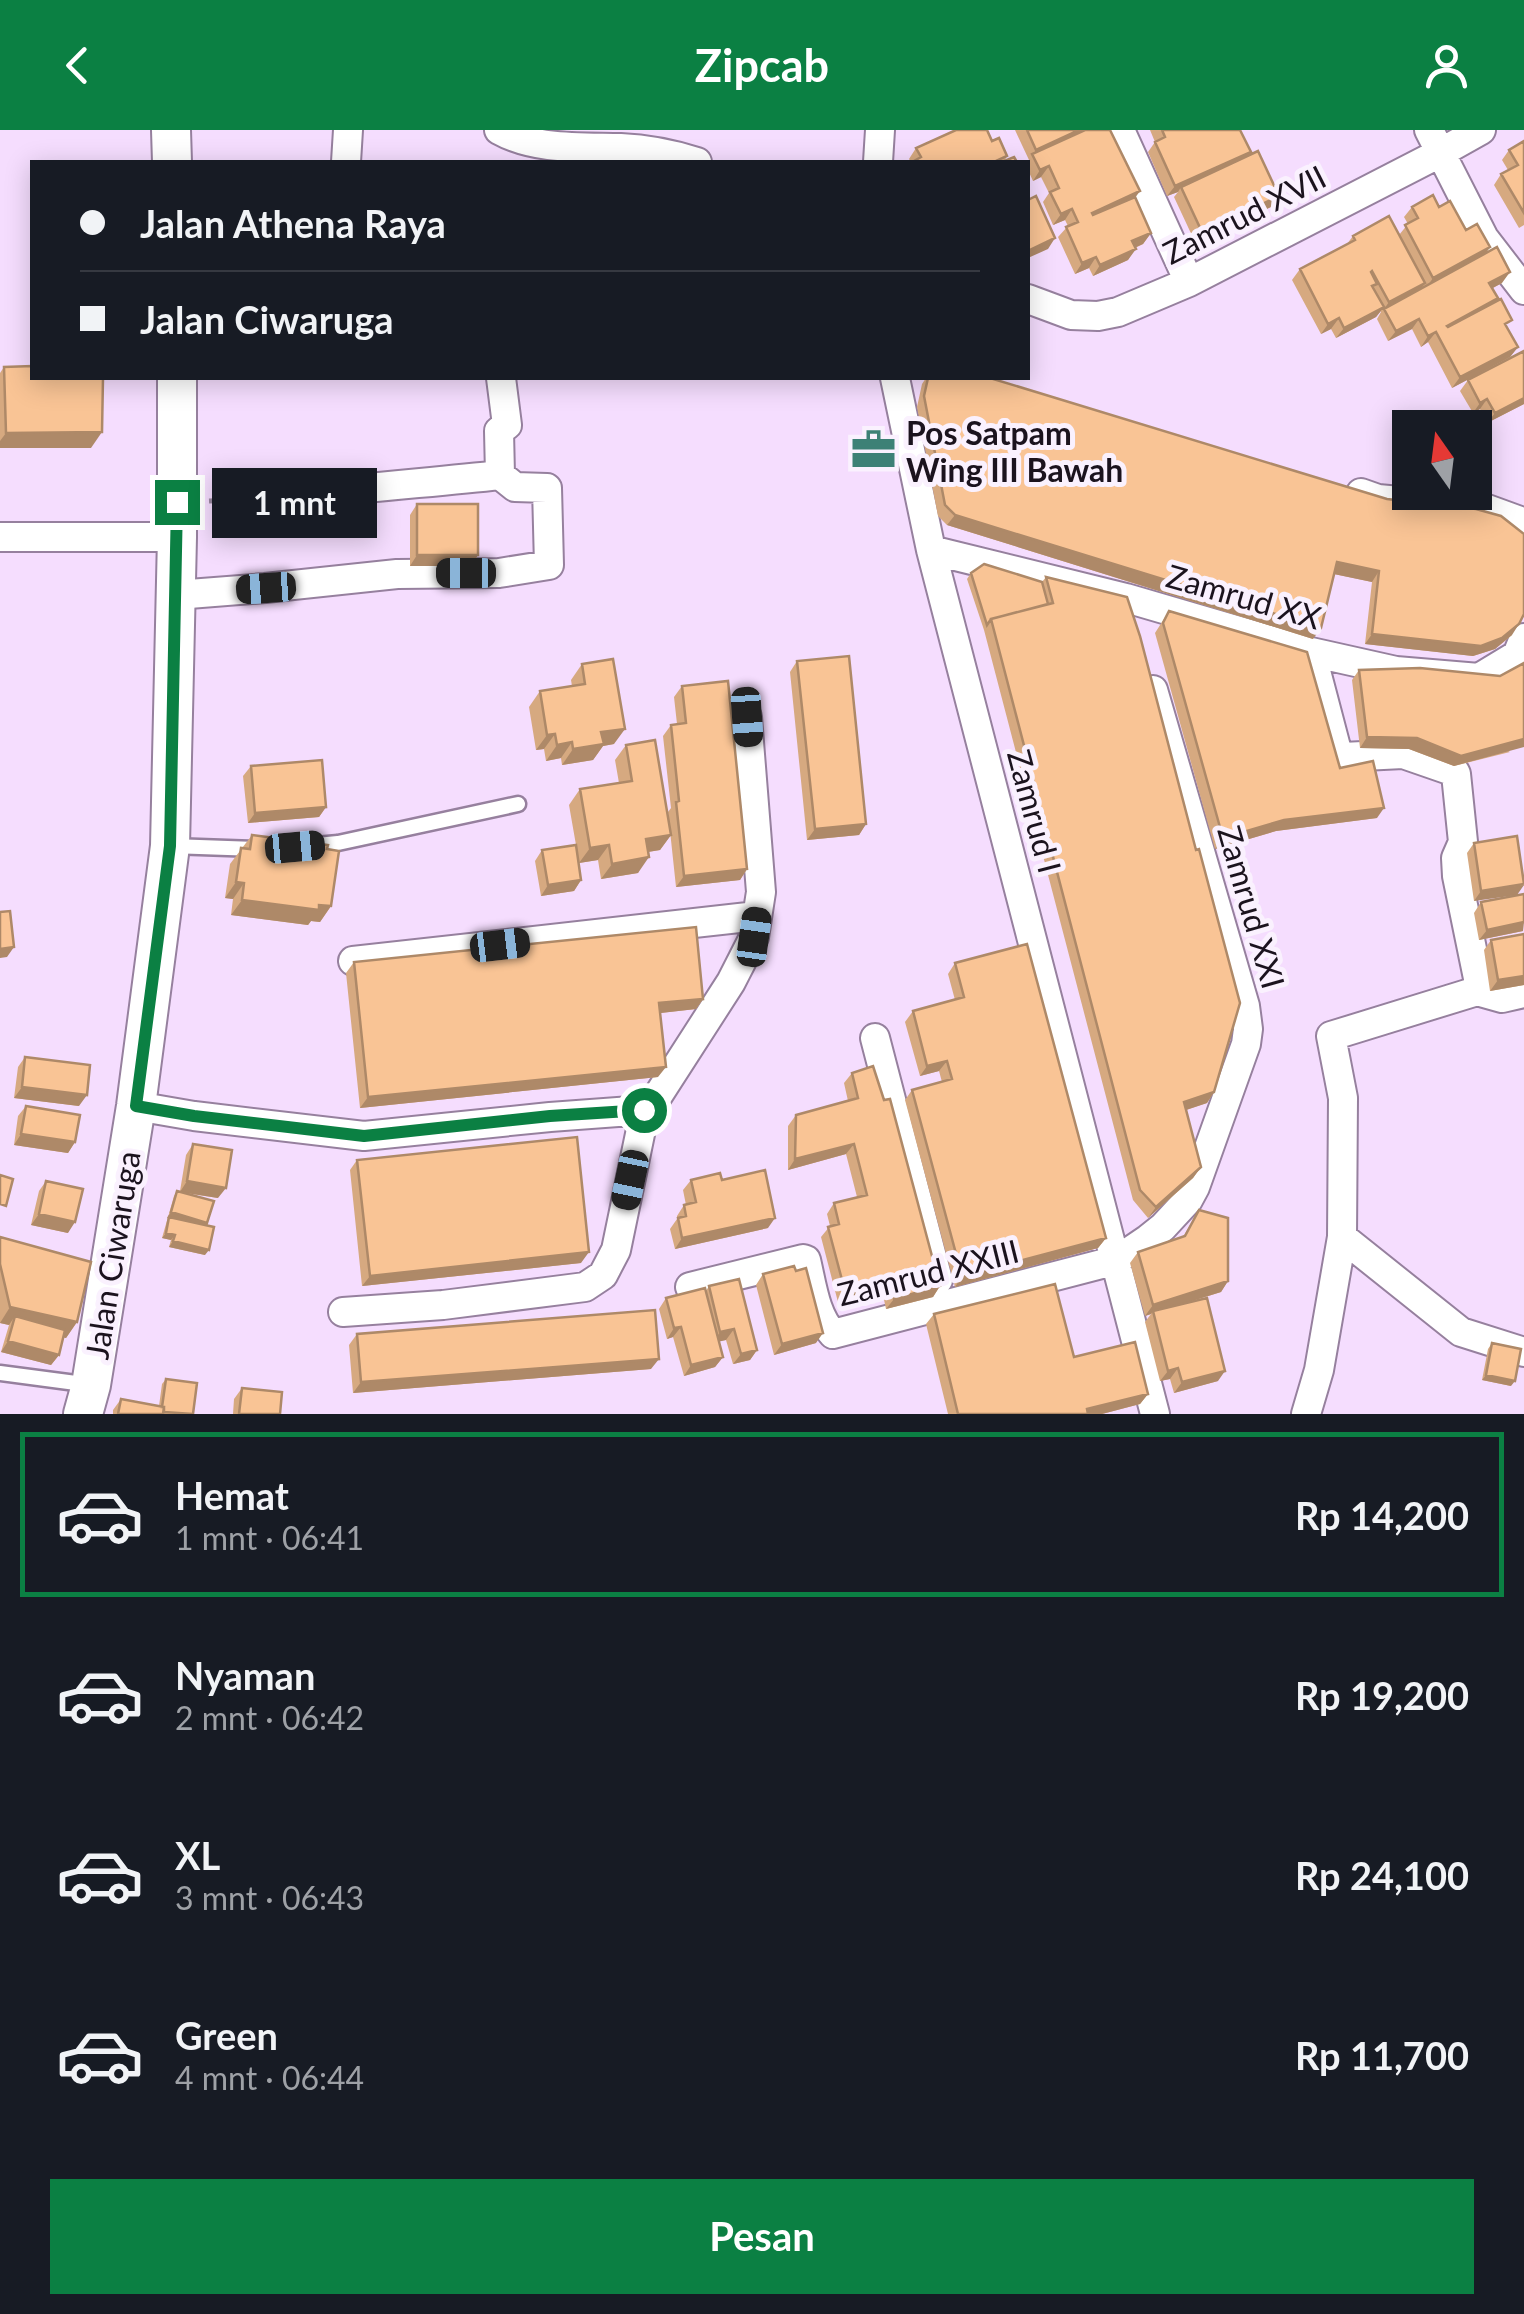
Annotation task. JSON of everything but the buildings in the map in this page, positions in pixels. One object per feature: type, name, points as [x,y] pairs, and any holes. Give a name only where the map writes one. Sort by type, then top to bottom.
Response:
[{"type":"street","points":[[171,130],[172,160]]},
{"type":"street","points":[[346,160],[348,130]]},
{"type":"street","points":[[499,130],[513,138],[571,148],[626,148],[687,160]]},
{"type":"street","points":[[878,160],[880,130]]},
{"type":"street","points":[[1120,130],[1189,282]]},
{"type":"street","name":"Zamrud XVII","points":[[1030,301],[1072,315],[1118,312],[1189,282],[1434,142],[1481,130]]},
{"type":"street","points":[[1434,142],[1484,238],[1524,290]]},
{"type":"street","name":"Jalan Ciwaruga","points":[[87,1400],[136,1106],[170,846],[177,380]]},
{"type":"street","points":[[500,475],[499,431],[507,424],[501,380]]},
{"type":"street","name":"Zamrud I","points":[[895,380],[931,550],[1155,1414]]},
{"type":"street","points":[[176,594],[397,574],[500,573],[549,565],[547,488],[515,486],[500,475],[281,498]]},
{"type":"street","points":[[1341,488],[1378,499],[1488,509],[1523,522]]},
{"type":"street","points":[[0,537],[177,537]]},
{"type":"street","name":"Zamrud XX","points":[[931,550],[1126,598],[1311,652],[1396,672],[1479,678],[1517,654],[1524,638]]},
{"type":"street","points":[[1126,598],[1137,635]]},
{"type":"street","points":[[1311,652],[1337,751],[1343,757],[1403,754],[1455,772],[1463,842],[1456,858],[1456,876],[1480,984],[1477,991]]},
{"type":"street","name":"Zamrud XXI","points":[[1116,1260],[1164,1227],[1188,1200],[1246,1044],[1248,1029],[1245,1006],[1148,672]]},
{"type":"street","points":[[343,1312],[442,1305],[585,1287],[604,1274],[616,1250],[644,1110],[657,1097],[731,982],[754,937],[761,892],[747,717]]},
{"type":"street","points":[[1463,842],[1493,841]]},
{"type":"street","points":[[353,961],[757,916]]},
{"type":"street","points":[[1306,1414],[1319,1370],[1342,1237],[1344,1098],[1331,1036],[1477,991],[1502,998],[1524,993]]},
{"type":"street","points":[[875,1038],[945,1306]]},
{"type":"street","points":[[136,1106],[364,1136],[644,1110]]},
{"type":"street","points":[[1342,1237],[1460,1332],[1524,1352]]},
{"type":"street","name":"Zamrud XXIII","points":[[690,1286],[800,1258],[806,1260],[818,1307],[833,1334],[1116,1260]]},
{"type":"lane","points":[[295,847],[338,843],[518,804]]},
{"type":"lane","points":[[170,846],[276,848]]},
{"type":"lane","points":[[0,1373],[87,1400]]},
{"type":"path","points":[[216,501],[281,498]]},
{"type":"place","name":"Pos Satpam Wing III Bawah","points":[[873,450]]},
{"type":"route","points":[[177,502],[170,846],[136,1106],[364,1136],[644,1110]]}]
